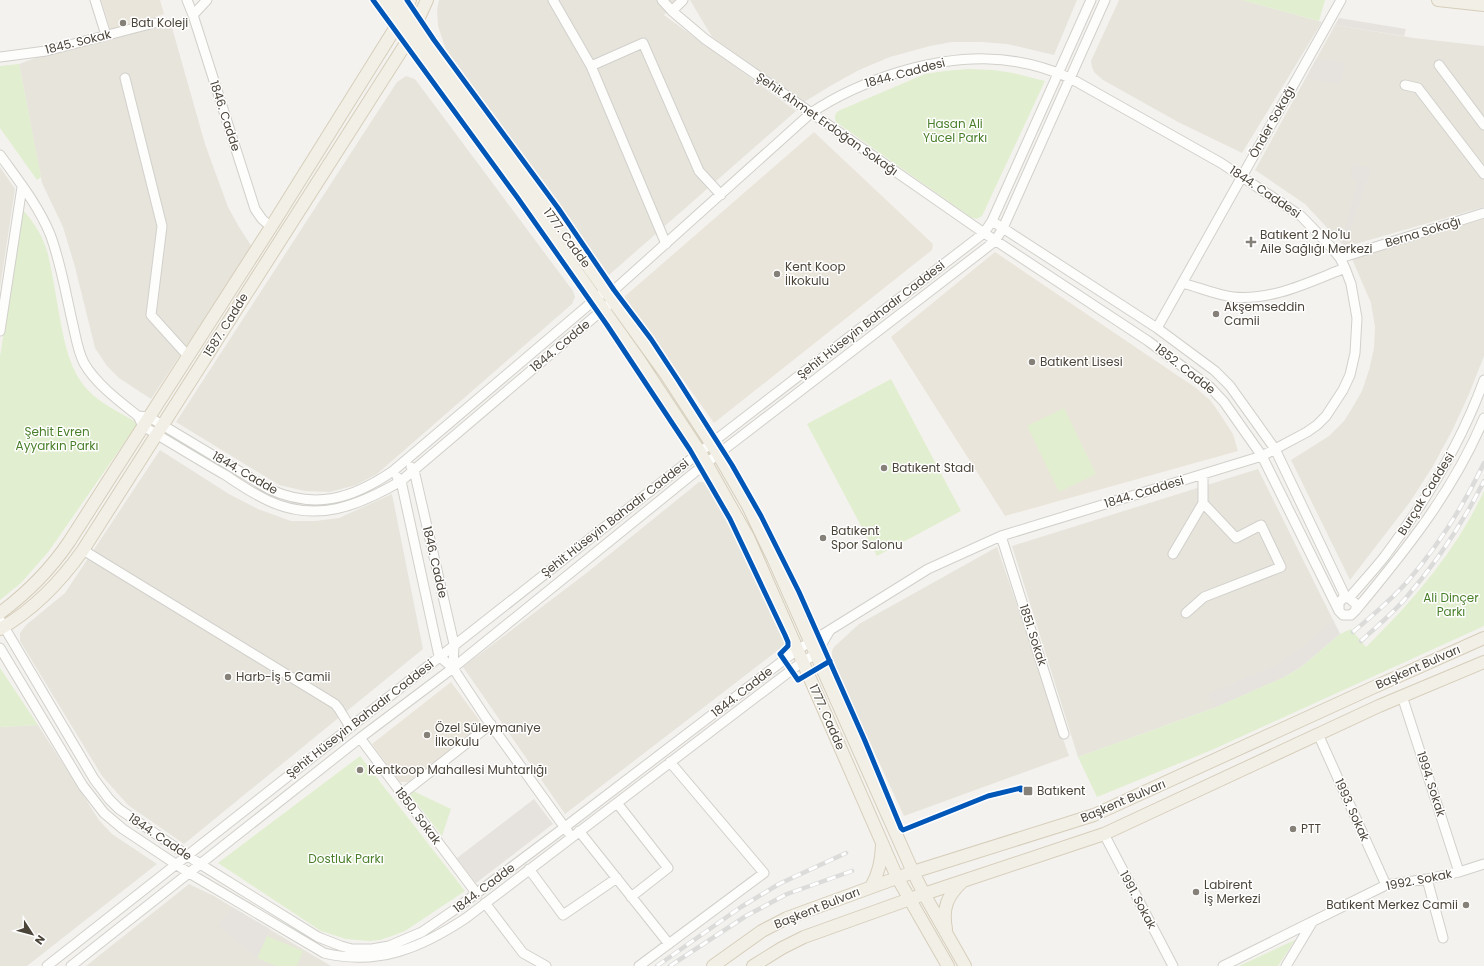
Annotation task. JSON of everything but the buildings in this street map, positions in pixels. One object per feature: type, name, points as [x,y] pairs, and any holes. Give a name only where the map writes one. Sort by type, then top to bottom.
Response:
[{"type":"main road","name":"1777. Cadde","points":[[384,0],[402,17],[606,298],[665,373],[718,454],[760,531],[811,642],[912,872],[965,966]]},
{"type":"main road","name":"1777. Cadde","points":[[396,0],[402,17]]},
{"type":"main road","name":"1587. Cadde","points":[[0,613],[31,588],[61,554],[143,420],[188,356],[271,227],[402,17],[410,0]]},
{"type":"main road","name":"1587. Cadde","points":[[1,626],[45,595],[68,570],[83,550],[412,32],[427,0]]},
{"type":"main road","points":[[1438,0],[1484,5]]},
{"type":"main road","points":[[271,227],[283,235]]},
{"type":"main road","name":"1777. Cadde","points":[[606,298],[640,361],[700,452],[748,537],[897,877],[948,966]]},
{"type":"main road","name":"Başkent Bulvarı","points":[[713,966],[747,941],[775,924],[800,912],[912,872],[1094,815],[1484,638]]},
{"type":"main road","name":"Başkent Bulvarı","points":[[753,966],[782,948],[804,937],[964,880],[1104,834],[1318,734],[1402,696],[1484,662]]},
{"type":"main road","points":[[870,887],[878,873],[881,860],[882,842]]},
{"type":"main road","points":[[947,934],[944,920],[945,905],[950,896],[964,880]]},
{"type":"street","points":[[94,0],[106,36]]},
{"type":"street","name":"1846. Cadde","points":[[187,0],[255,209],[262,220],[271,227]]},
{"type":"street","points":[[193,15],[207,0]]},
{"type":"street","points":[[553,0],[591,66],[666,244]]},
{"type":"street","name":"Şehit Ahmet Erdoğan Sokağı","points":[[662,0],[672,11],[705,39],[984,233]]},
{"type":"street","points":[[672,11],[683,0]]},
{"type":"street","name":"Şehit Hüseyin Bahadır Caddesi","points":[[47,966],[454,644],[711,443],[984,233],[992,221],[1091,0]]},
{"type":"street","name":"Şehit Hüseyin Bahadır Caddesi","points":[[71,966],[360,738],[453,668],[718,454],[995,241],[1003,228],[1105,0]]},
{"type":"street","name":"Önder Sokağı","points":[[1157,328],[1341,0]]},
{"type":"street","name":"1845. Sokak","points":[[0,57],[46,51],[154,22]]},
{"type":"street","points":[[591,66],[643,43],[699,171],[721,195]]},
{"type":"street","name":"1844. Caddesi","points":[[606,298],[811,113],[835,97],[864,84],[919,66],[972,58],[1009,60],[1026,63],[1070,78],[1221,162],[1301,216],[1340,258],[1351,284],[1357,318],[1355,354],[1350,375],[1335,404],[1322,420],[1307,432],[1262,456],[1001,536],[928,569],[830,630]]},
{"type":"street","points":[[1439,65],[1484,125]]},
{"type":"street","points":[[125,78],[162,226],[151,314],[188,356]]},
{"type":"street","points":[[1405,85],[1418,88],[1484,174]]},
{"type":"street","name":"1844. Cadde","points":[[0,155],[43,219],[56,253],[83,362],[104,388],[143,420],[160,430],[269,489],[291,498],[313,501],[338,497],[369,485],[393,471],[606,298]]},
{"type":"street","points":[[0,331],[22,187]]},
{"type":"street","name":"Berna Sokağı","points":[[1340,258],[1484,213]]},
{"type":"street","name":"1852. Cadde","points":[[992,221],[1157,328],[1215,371],[1230,386],[1275,449],[1348,598]]},
{"type":"street","name":"1852. Cadde","points":[[984,233],[1148,341],[1201,379],[1222,398],[1262,456],[1339,611]]},
{"type":"street","points":[[1182,283],[1228,296],[1254,296],[1290,290],[1345,268]]},
{"type":"street","name":"1844. Cadde","points":[[160,430],[261,497],[271,502],[292,509],[304,511],[322,511],[347,507],[372,497],[401,481],[606,298]]},
{"type":"street","name":"Burçak Caddesi","points":[[1348,598],[1384,557],[1433,487],[1462,433],[1484,380]]},
{"type":"street","name":"Burçak Caddesi","points":[[1356,610],[1393,566],[1438,504],[1460,467],[1484,418]]},
{"type":"street","name":"1846. Cadde","points":[[406,460],[414,470],[454,644],[453,668]]},
{"type":"street","name":"1846. Cadde","points":[[393,471],[401,481],[439,656]]},
{"type":"street","points":[[1173,554],[1202,503],[1203,474]]},
{"type":"street","points":[[1186,613],[1204,597],[1281,567],[1261,525],[1236,538],[1202,503]]},
{"type":"street","name":"1851. Sokak","points":[[1001,536],[1064,734]]},
{"type":"street","points":[[83,550],[335,704],[350,727]]},
{"type":"street","points":[[1348,598],[1354,601],[1356,610],[1353,614],[1348,616],[1343,615],[1339,611],[1339,602],[1348,598]]},
{"type":"street","name":"1844. Cadde","points":[[1,626],[94,779],[109,799],[131,819],[200,864],[318,937],[352,949],[380,948],[409,938],[435,924],[797,650],[830,630]]},
{"type":"street","name":"1844. Cadde","points":[[0,648],[83,786],[96,805],[111,820],[189,873],[311,946],[344,963],[383,960],[408,952],[434,939],[485,903],[802,662],[816,654],[830,630]]},
{"type":"street","points":[[439,656],[453,668],[565,827],[576,834],[617,878],[669,944]]},
{"type":"street","name":"1994. Sokak","points":[[1402,696],[1459,872]]},
{"type":"street","points":[[402,794],[491,724]]},
{"type":"street","name":"1993. Sokak","points":[[1318,734],[1386,885]]},
{"type":"street","name":"1850. Sokak","points":[[360,738],[476,894]]},
{"type":"street","points":[[639,966],[764,873],[670,762]]},
{"type":"street","points":[[617,803],[668,868],[632,896]]},
{"type":"street","name":"1991. Sokak","points":[[1104,834],[1173,966]]},
{"type":"street","name":"1992. Sokak","points":[[1223,966],[1386,885],[1427,879],[1459,872],[1484,864]]},
{"type":"street","points":[[529,869],[564,915],[617,878]]},
{"type":"street","points":[[1427,879],[1443,938]]},
{"type":"street","points":[[485,903],[523,953],[544,965]]},
{"type":"street","points":[[1286,966],[1314,921]]},
{"type":"shaded area","name":"Batı Koleji","points":[[101,0],[160,0],[164,14],[111,32]]},
{"type":"shaded area","points":[[439,0],[677,0],[664,15],[796,111],[609,275],[447,53],[438,26],[437,10]]},
{"type":"shaded area","points":[[690,0],[1077,0],[1054,55],[1007,44],[982,42],[952,42],[930,46],[890,57],[859,70],[804,102],[712,37]]},
{"type":"shaded area","points":[[1119,0],[1242,0],[1322,22],[1242,153],[1178,122],[1103,80],[1094,72],[1091,61]]},
{"type":"shaded area","points":[[1339,18],[1406,29],[1404,36],[1335,25]]},
{"type":"shaded area","points":[[171,24],[205,144],[228,207],[252,247],[151,399],[119,378],[107,366],[95,348],[75,267],[63,227],[42,183],[19,64],[46,54]]},
{"type":"shaded area","points":[[1335,25],[1414,38],[1484,46],[1484,207],[1345,247],[1305,204],[1255,170]]},
{"type":"shaded area","points":[[1316,59],[1345,63],[1340,84],[1306,78]]},
{"type":"shaded area","points":[[406,76],[415,79],[573,291],[575,297],[572,304],[377,474],[356,485],[330,492],[305,491],[279,485],[176,422],[397,82]]},
{"type":"shaded area","name":"Kent Koop İlkokulu","points":[[814,132],[933,244],[932,250],[714,423],[624,297]]},
{"type":"shaded area","points":[[1354,164],[1371,169],[1345,247],[1341,242],[1358,180],[1350,178]]},
{"type":"shaded area","points":[[0,167],[15,189],[0,288]]},
{"type":"shaded area","points":[[1484,219],[1484,356],[1452,431],[1433,466],[1410,502],[1350,580],[1291,460],[1329,436],[1344,421],[1362,391],[1369,370],[1374,348],[1375,327],[1371,303],[1352,259]]},
{"type":"shaded area","name":"Batıkent Lisesi","points":[[995,252],[1196,388],[1211,401],[1222,417],[1233,434],[1238,451],[1005,516],[891,337]]},
{"type":"shaded area","points":[[160,450],[229,494],[258,509],[291,521],[315,521],[339,518],[392,494],[423,649],[184,844],[128,805],[102,776],[20,641],[20,633],[26,625],[65,593]]},
{"type":"shaded area","points":[[1258,469],[1340,634],[1284,677],[1214,708],[1078,757],[1012,546]]},
{"type":"shaded area","points":[[699,482],[706,484],[743,551],[786,644],[565,814],[463,667],[589,571]]},
{"type":"shaded area","points":[[997,547],[1069,756],[904,816],[832,661],[832,651],[834,647],[859,624]]},
{"type":"shaded area","points":[[1333,620],[1340,634],[1301,667],[1284,677],[1214,708],[1208,694],[1274,666],[1305,645]]},
{"type":"shaded area","name":"Özel Süleymaniye İlkokulu","points":[[451,682],[483,725],[408,782],[400,782],[372,744]]},
{"type":"shaded area","points":[[38,725],[99,820],[112,834],[157,864],[27,966],[0,966],[0,727]]},
{"type":"shaded area","points":[[534,799],[553,824],[476,883],[457,858]]},
{"type":"shaded area","points":[[189,884],[214,896],[331,966],[86,966]]},
{"type":"shaded area","points":[[232,907],[270,929],[257,958],[219,926]]},
{"type":"green space","points":[[1242,0],[1325,0],[1319,21]]},
{"type":"green space","points":[[19,64],[41,177],[37,180],[0,128],[0,66]]},
{"type":"green space","name":"Hasan Ali Yücel Parkı","points":[[968,69],[993,70],[1013,73],[1045,81],[982,216],[977,219],[972,218],[836,122],[835,119],[838,111],[925,74]]},
{"type":"green space","name":"Şehit Evren Ayyarkın Parkı","points":[[22,209],[38,230],[44,241],[51,268],[68,355],[78,376],[85,386],[98,399],[114,410],[138,423],[49,551],[21,583],[0,600],[0,357]]},
{"type":"green space","name":"Batıkent Stadı","points":[[891,379],[961,511],[877,556],[807,424]]},
{"type":"green space","points":[[1064,408],[1096,474],[1059,492],[1027,426]]},
{"type":"green space","name":"Ali Dinçer Parkı","points":[[1484,491],[1484,626],[1214,749],[1097,797],[1078,757],[1214,708],[1284,677],[1301,667],[1340,634],[1351,629],[1366,647],[1417,593],[1447,555],[1473,513]]},
{"type":"green space","points":[[0,668],[38,725],[0,727]]},
{"type":"green space","name":"Dostluk Parkı","points":[[360,756],[465,891],[405,931],[380,940],[370,941],[346,939],[321,931],[218,863]]},
{"type":"green space","points":[[411,790],[451,809],[442,836],[408,792]]},
{"type":"green space","points":[[267,936],[303,951],[297,966],[276,966],[257,958]]},
{"type":"green space","points":[[1295,940],[1278,966],[1239,966]]},
{"type":"railway","points":[[1353,632],[1407,582],[1440,540],[1468,494],[1484,463]]},
{"type":"railway","points":[[1361,641],[1400,605],[1427,571],[1458,527],[1484,481]]},
{"type":"railway","points":[[657,966],[741,907],[779,884],[846,853]]},
{"type":"railway","points":[[670,966],[746,916],[787,894],[852,871]]},
{"type":"cycle path","points":[[373,0],[517,197],[607,325],[690,450],[730,519],[785,635],[788,646],[780,654],[798,680],[830,661]]},
{"type":"cycle path","points":[[407,0],[434,40],[558,208],[614,290],[651,339],[732,465],[761,516],[799,592],[865,741],[901,828],[903,830],[988,796],[1021,788],[1021,790]]},
{"type":"place","name":"Batı Koleji","points":[[123,23]]},
{"type":"place","name":"Batıkent 2 No'lu Aile Sağlığı Merkezi","points":[[1251,242]]},
{"type":"place","name":"Kent Koop İlkokulu","points":[[777,274]]},
{"type":"place","name":"Akşemseddin Camii","points":[[1216,314]]},
{"type":"place","name":"Batıkent Lisesi","points":[[1032,362]]},
{"type":"place","name":"Batıkent Stadı","points":[[884,468]]},
{"type":"place","name":"Batıkent Spor Salonu","points":[[823,538]]},
{"type":"place","name":"Harb-İş 5 Camii","points":[[228,677]]},
{"type":"place","name":"Özel Süleymaniye İlkokulu","points":[[427,735]]},
{"type":"place","name":"Kentkoop Mahallesi Muhtarlığı","points":[[360,770]]},
{"type":"place","name":"Batıkent","points":[[1028,791]]},
{"type":"place","name":"PTT","points":[[1293,829]]},
{"type":"place","name":"Labirent İş Merkezi","points":[[1196,892]]},
{"type":"place","name":"Batıkent Merkez Camii","points":[[1466,905]]}]
